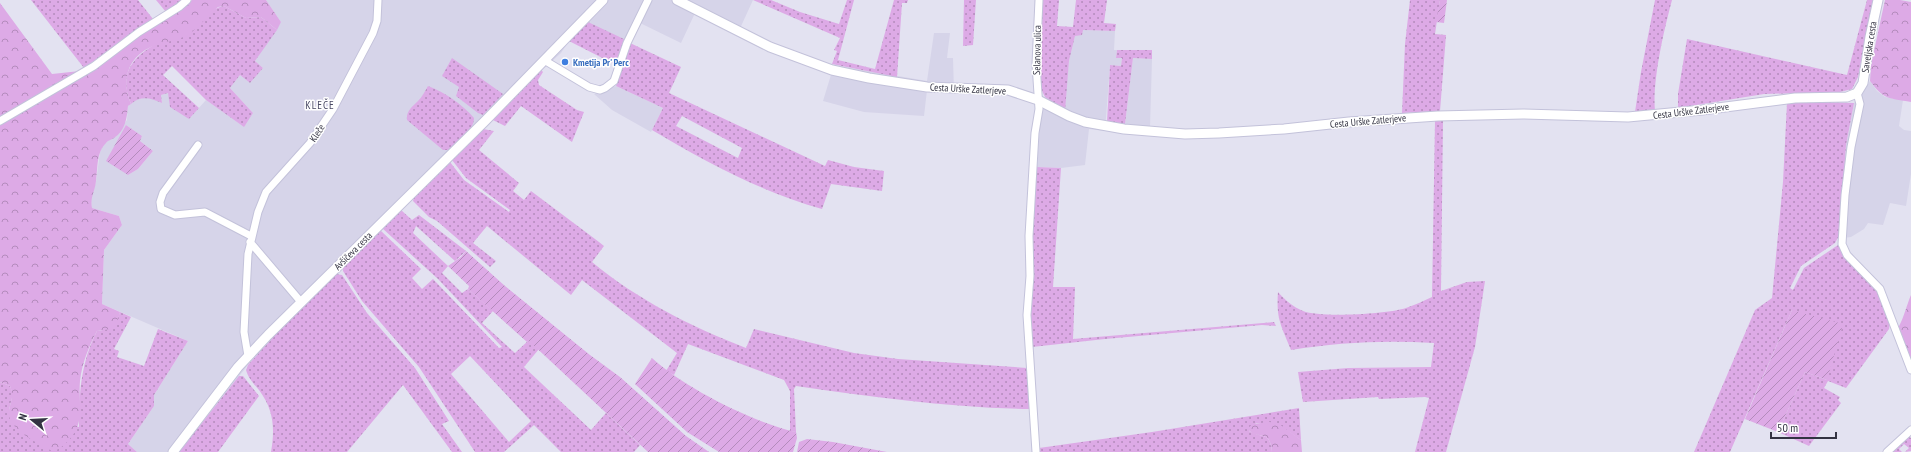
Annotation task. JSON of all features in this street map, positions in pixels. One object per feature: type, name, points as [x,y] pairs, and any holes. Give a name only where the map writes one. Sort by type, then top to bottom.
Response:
[{"type":"street","points":[[0,121],[94,66],[139,32],[179,7],[187,0]]},
{"type":"street","name":"Kleče","points":[[248,356],[244,332],[248,254],[250,239],[258,212],[266,192],[310,144],[333,109],[361,58],[377,21],[378,0]]},
{"type":"street","name":"Avšičeva cesta","points":[[173,452],[248,356],[603,0]]},
{"type":"street","points":[[544,60],[589,87],[600,90],[605,88],[614,82],[627,43],[648,0]]},
{"type":"street","name":"Cesta Urške Zatlerjeve","points":[[677,0],[770,47],[832,70],[869,78],[927,87],[1008,90],[1038,100],[1069,116],[1106,126],[1155,132],[1219,134],[1438,116],[1523,114],[1628,117],[1702,110],[1795,98],[1847,98],[1857,93]]},
{"type":"street","name":"Selanova ulica","points":[[1036,452],[1027,315],[1030,276],[1029,236],[1038,100],[1036,64],[1039,0]]},
{"type":"street","name":"Saveljska cesta","points":[[1857,93],[1864,80],[1870,37],[1878,0]]},
{"type":"street","points":[[1857,93],[1860,104],[1851,148],[1845,195],[1842,244],[1847,255],[1875,282],[1885,298],[1896,334],[1911,370]]},
{"type":"street","points":[[198,145],[163,193],[160,202],[161,209],[175,215],[205,212],[250,239],[302,302]]},
{"type":"street","points":[[1887,452],[1911,430]]},
{"type":"shaded area","points":[[266,0],[753,0],[737,35],[695,13],[681,43],[638,22],[630,43],[569,41],[561,53],[529,82],[248,365],[179,452],[137,452],[128,444],[154,406],[154,395],[188,341],[102,304],[104,250],[122,225],[119,216],[92,208],[91,199],[96,182],[100,152],[106,141],[114,138],[127,120],[128,106],[137,99],[149,97],[162,103],[161,95],[168,93],[189,119],[206,100],[243,126],[253,113],[230,88],[240,75],[250,83],[263,68],[255,61],[281,22]],"holes":[[[126,125],[142,136],[140,141],[153,151],[138,169],[128,175]]]},
{"type":"shaded area","points":[[1082,30],[1115,31],[1114,50],[1117,50],[1116,58],[1122,58],[1121,66],[1110,65],[1105,131],[1089,129],[1085,165],[1061,168],[1037,167],[1041,111],[1045,97],[1052,102],[1067,82],[1069,61],[1075,36]]},
{"type":"shaded area","points":[[934,33],[950,33],[947,58],[953,58],[954,92],[927,90],[924,116],[864,112],[823,101],[834,65],[927,81]]},
{"type":"shaded area","points":[[1133,58],[1152,59],[1150,127],[1125,124]]},
{"type":"shaded area","points":[[1870,81],[1877,91],[1885,97],[1903,100],[1899,126],[1904,130],[1911,131],[1911,174],[1906,206],[1890,203],[1883,225],[1868,223],[1864,229],[1851,237],[1843,238],[1842,213],[1846,145],[1854,103],[1860,98]]},
{"type":"shaded area","points":[[616,86],[663,108],[651,132],[612,110],[594,94]]},
{"type":"green space","points":[[31,0],[138,0],[153,19],[84,68]]},
{"type":"green space","points":[[156,0],[183,0],[166,12]]},
{"type":"green space","points":[[192,0],[266,0],[281,22],[277,30],[261,17],[246,18],[224,6],[218,7],[189,34],[180,39],[151,47],[136,57],[131,64],[128,71],[127,87],[131,104],[128,106],[126,120],[121,132],[107,142],[100,151],[92,200],[92,208],[119,216],[122,225],[104,250],[102,304],[120,312],[118,319],[111,329],[97,331],[94,337],[82,368],[80,381],[80,413],[77,427],[74,434],[64,445],[59,449],[52,451],[31,440],[12,424],[9,417],[12,398],[10,386],[0,382],[0,124]]},
{"type":"green space","points":[[753,0],[771,0],[800,12],[839,24],[847,0],[854,0],[838,60],[875,69],[894,0],[908,0],[907,3],[902,3],[897,77],[832,64],[837,51],[834,50],[840,38]]},
{"type":"green space","points":[[964,0],[976,0],[973,45],[963,46]]},
{"type":"green space","points":[[1042,0],[1059,0],[1057,26],[1073,27],[1076,0],[1107,0],[1104,23],[1116,24],[1115,31],[1083,30],[1082,35],[1075,36],[1069,61],[1065,111],[1045,97],[1041,89]]},
{"type":"green space","points":[[1410,0],[1440,0],[1435,34],[1446,35],[1440,111],[1402,113],[1405,44]]},
{"type":"green space","points":[[1440,0],[1447,0],[1444,23],[1436,22]]},
{"type":"green space","points":[[1655,0],[1672,0],[1662,40],[1657,71],[1655,85],[1655,111],[1635,112],[1641,72]]},
{"type":"green space","points":[[1867,0],[1873,0],[1858,77],[1852,89],[1840,92],[1764,94],[1678,108],[1678,94],[1687,39],[1847,75]]},
{"type":"green space","points":[[1885,0],[1911,2],[1911,102],[1897,100],[1883,95],[1870,81],[1871,65]]},
{"type":"green space","points":[[0,3],[52,74],[80,71],[0,118]]},
{"type":"green space","points":[[224,6],[246,18],[261,17],[277,30],[255,61],[263,68],[250,83],[240,75],[230,88],[253,113],[244,127],[206,100],[172,66],[163,75],[199,108],[189,119],[170,107],[168,93],[161,95],[162,103],[142,98],[131,104],[126,88],[127,75],[132,63],[152,46],[190,26],[211,11]]},
{"type":"green space","points":[[588,22],[626,40],[618,66],[569,41]]},
{"type":"green space","points":[[630,43],[681,67],[669,93],[825,166],[828,160],[854,167],[884,171],[882,191],[831,184],[822,209],[777,194],[713,165],[652,130],[663,108],[616,86]],"holes":[[[682,116],[742,148],[738,158],[676,126]]]},
{"type":"green space","points":[[1117,50],[1152,50],[1152,59],[1133,58],[1125,124],[1107,122],[1110,65],[1121,66],[1122,58],[1116,58]]},
{"type":"green space","points":[[452,58],[503,94],[483,115],[478,113],[456,96],[459,87],[442,76]]},
{"type":"green space","points":[[541,70],[543,72],[538,80],[539,85],[577,110],[584,112],[572,142],[521,106],[505,126],[493,120]]},
{"type":"green space","points":[[428,86],[452,99],[474,118],[468,132],[448,150],[443,150],[407,120],[408,112],[421,98]]},
{"type":"green space","points":[[1787,103],[1854,103],[1846,145],[1840,234],[1835,243],[1801,266],[1790,288],[1793,290],[1804,268],[1838,245],[1843,253],[1876,286],[1890,323],[1889,329],[1846,388],[1828,381],[1824,388],[1840,397],[1838,400],[1841,403],[1809,446],[1778,432],[1805,372],[1827,380],[1792,310],[1730,452],[1694,452],[1755,310],[1772,298],[1783,182]]},
{"type":"green space","points":[[1443,120],[1441,291],[1467,282],[1485,281],[1475,347],[1446,452],[1415,452],[1429,398],[1379,399],[1378,397],[1303,402],[1298,372],[1348,368],[1431,367],[1434,343],[1362,342],[1291,350],[1279,316],[1278,292],[1289,303],[1303,311],[1338,315],[1397,310],[1409,307],[1432,297],[1435,121]]},
{"type":"green space","points":[[126,125],[142,136],[140,141],[153,151],[138,169],[128,175],[106,161]]},
{"type":"green space","points":[[483,129],[494,131],[479,150],[519,183],[513,191],[524,200],[531,191],[599,242],[604,246],[592,262],[610,276],[665,311],[705,331],[746,348],[754,329],[854,353],[898,359],[1027,368],[1031,409],[972,407],[884,398],[796,386],[794,389],[796,432],[790,431],[790,391],[784,380],[688,344],[674,375],[666,371],[677,353],[582,280],[571,295],[487,226],[473,243],[496,261],[490,267],[437,221],[429,217],[413,201],[414,197],[450,162],[464,180],[509,212],[510,210],[466,178],[452,160]]},
{"type":"green space","points":[[1037,167],[1061,168],[1053,287],[1075,287],[1073,339],[1274,322],[1276,326],[1262,325],[1032,347],[1030,315],[1033,265],[1033,203]]},
{"type":"green space","points":[[401,210],[412,220],[419,215],[466,251],[455,261],[416,226],[413,233],[448,266],[442,273],[462,293],[468,289],[493,311],[482,323],[515,353],[529,340],[539,349],[524,367],[591,430],[606,413],[640,445],[634,452],[561,452],[534,425],[504,452],[475,452],[419,367],[362,301],[343,271],[343,267],[380,230],[421,269],[412,278],[422,289],[433,279],[499,348],[502,347],[438,279],[382,228]],"holes":[[[470,356],[531,421],[509,442],[451,374]]]},
{"type":"green space","points":[[466,251],[505,286],[590,355],[620,377],[686,436],[709,452],[648,452],[529,341],[527,342],[468,289],[469,286],[448,266],[461,257]]},
{"type":"green space","points":[[336,274],[342,275],[367,313],[415,368],[449,421],[442,424],[462,452],[452,452],[403,385],[347,452],[271,452],[273,428],[268,405],[246,370],[248,365],[288,321]]},
{"type":"green space","points":[[1911,295],[1911,365],[1897,329],[1903,318]]},
{"type":"green space","points":[[1792,310],[1843,324],[1827,380],[1805,372],[1778,432],[1745,419]]},
{"type":"green space","points":[[120,312],[131,317],[114,349],[119,351],[117,357],[144,366],[158,329],[188,341],[154,395],[154,406],[128,444],[137,452],[0,452],[0,382],[10,386],[13,394],[9,410],[79,427],[80,390],[87,354],[97,331],[112,326],[117,320]]},
{"type":"green space","points":[[652,358],[665,369],[700,392],[760,421],[796,432],[797,438],[793,452],[719,452],[687,432],[635,384]]},
{"type":"green space","points":[[239,376],[243,376],[259,396],[218,452],[179,452]]},
{"type":"green space","points":[[1299,408],[1301,440],[1285,429],[1270,424],[1256,423],[1249,431],[1268,438],[1272,452],[1039,452],[1039,448],[1152,432]]},
{"type":"green space","points":[[1270,422],[1282,426],[1301,440],[1302,452],[1272,452],[1271,444],[1266,437],[1255,434],[1248,429],[1252,424]]},
{"type":"green space","points":[[1908,436],[1911,438],[1911,451],[1905,452],[1909,448],[1904,444],[1899,449],[1902,452],[1890,452]]},
{"type":"green space","points":[[807,439],[833,442],[887,452],[797,452],[799,442]]},
{"type":"place","name":"Kmetija Pr' Perc","points":[[565,62]]},
{"type":"district","name":"KLEČE","points":[[320,105]]}]
